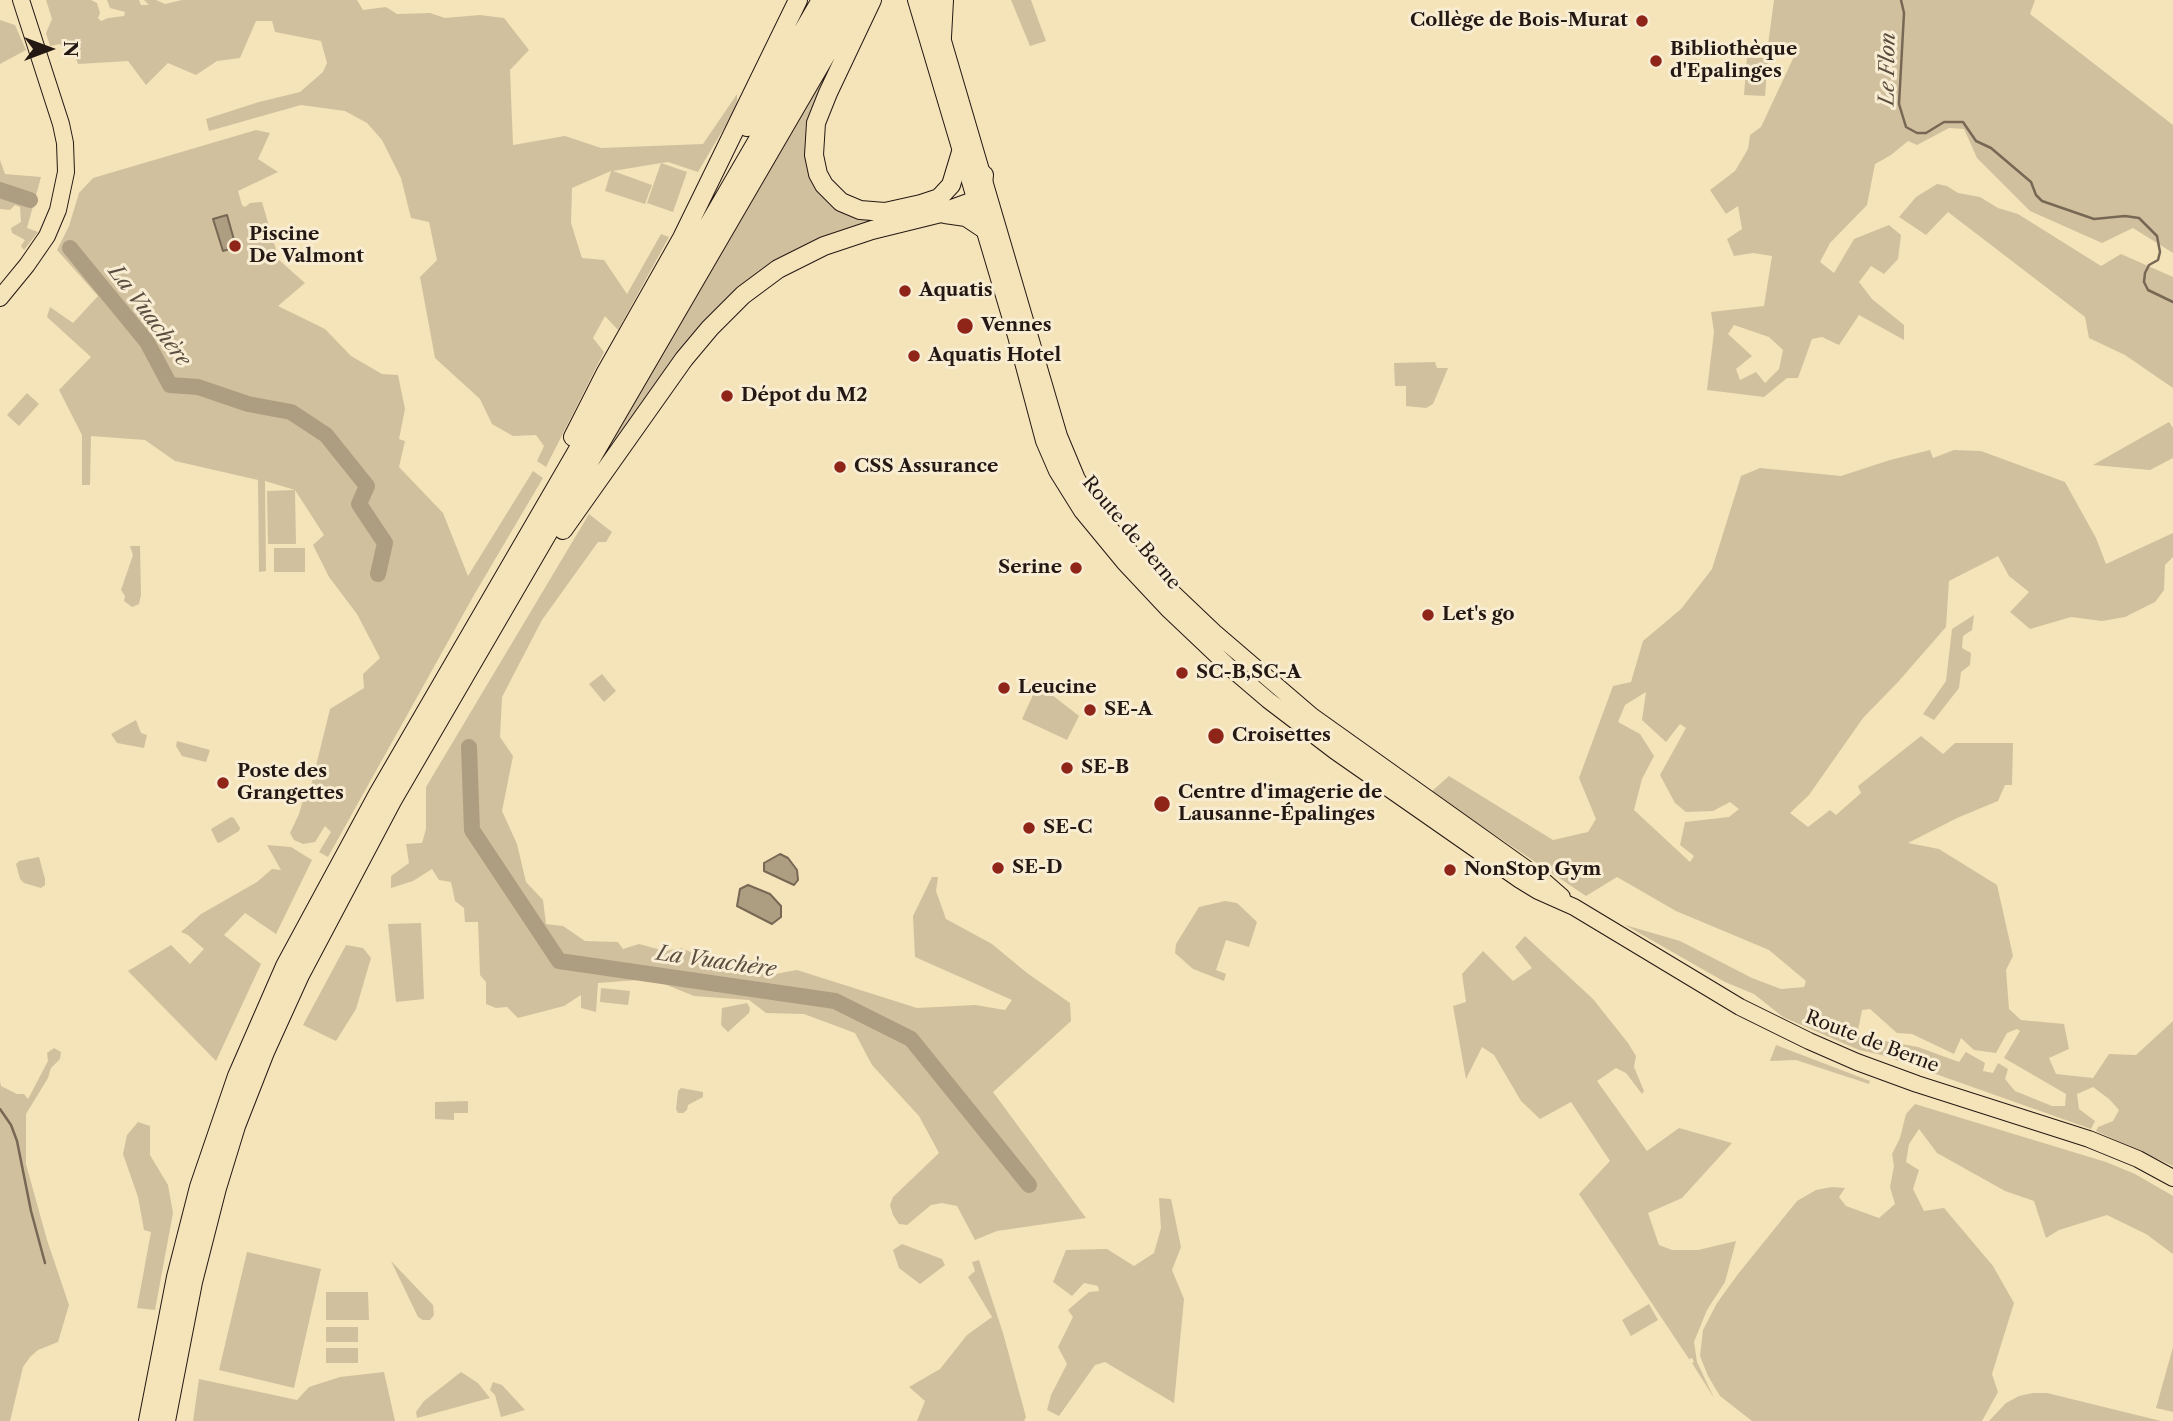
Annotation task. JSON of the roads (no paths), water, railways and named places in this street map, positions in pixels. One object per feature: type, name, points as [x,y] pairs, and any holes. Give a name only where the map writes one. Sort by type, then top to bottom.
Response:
[{"type":"highway","points":[[682,238],[797,0]]},
{"type":"highway","points":[[494,594],[605,374],[821,0]]},
{"type":"highway","points":[[148,1421],[168,1314],[211,1149],[250,1045],[285,966],[342,857],[839,0]]},
{"type":"highway","points":[[166,1421],[182,1331],[203,1239],[236,1126],[265,1052],[300,975],[393,801],[858,0]]},
{"type":"highway","points":[[872,0],[816,123],[814,155],[818,174],[824,185],[841,202],[860,210],[885,212],[921,204],[939,198],[951,185],[961,152]]},
{"type":"highway","points":[[942,37],[944,0]]},
{"type":"highway","points":[[464,679],[625,439],[684,359],[723,314],[767,276],[807,254],[856,235],[941,213],[975,199],[983,188],[984,175]]},
{"type":"highway","points":[[941,213],[966,217],[984,229]]},
{"type":"main road","points":[[0,298],[47,236],[58,210],[66,172],[61,124],[21,0]]},
{"type":"main road","name":"Route de Berne","points":[[916,0],[1044,441],[1064,485],[1092,524],[1157,598],[1240,676],[1545,882],[1574,907],[1740,1007],[1809,1041],[1917,1084],[2088,1139],[2149,1164],[2173,1178]]},
{"type":"main road","name":"Route de Berne","points":[[931,0],[1059,436],[1077,479],[1091,505],[1110,530],[1143,565],[1307,722]]},
{"type":"waterway","name":"Le Flon","points":[[1901,0],[1904,13],[1899,104],[1906,127],[1917,133],[1926,133],[1944,122],[1963,122],[1976,141],[1991,148],[2031,182],[2036,195],[2042,201],[2094,219],[2125,216],[2139,218],[2157,236],[2160,252],[2158,260],[2149,265],[2144,282],[2148,290],[2173,302]]},
{"type":"waterway","name":"La Vuachère","points":[[0,190],[30,200]]},
{"type":"waterway","name":"La Vuachère","points":[[70,248],[147,342],[170,385],[198,387],[248,404],[291,412],[326,435],[367,486],[359,504],[385,543],[378,574]]},
{"type":"waterway","name":"La Vuachère","points":[[469,747],[472,830],[559,961],[835,1001],[911,1039],[1029,1185]]},
{"type":"waterway","points":[[0,1109],[11,1125],[17,1141],[45,1263]]},
{"type":"place","name":"Collège de Bois-Murat","points":[[1642,21]]},
{"type":"place","name":"Bibliothèque d'Epalinges","points":[[1656,61]]},
{"type":"place","name":"Piscine De Valmont","points":[[235,246]]},
{"type":"place","name":"Aquatis","points":[[905,291]]},
{"type":"place","name":"Vennes","points":[[965,326]]},
{"type":"place","name":"Aquatis Hotel","points":[[914,356]]},
{"type":"place","name":"Dépot du M2","points":[[727,396]]},
{"type":"place","name":"CSS Assurance","points":[[840,467]]},
{"type":"place","name":"Serine","points":[[1076,568]]},
{"type":"place","name":"Let's go","points":[[1428,615]]},
{"type":"place","name":"SC-B,SC-A","points":[[1182,673]]},
{"type":"place","name":"Leucine","points":[[1004,688]]},
{"type":"place","name":"SE-A","points":[[1090,710]]},
{"type":"place","name":"Croisettes","points":[[1216,736]]},
{"type":"place","name":"SE-B","points":[[1067,768]]},
{"type":"place","name":"Poste des Grangettes","points":[[223,783]]},
{"type":"place","name":"Centre d'imagerie de Lausanne-Épalinges","points":[[1162,804]]},
{"type":"place","name":"SE-C","points":[[1029,828]]},
{"type":"place","name":"SE-D","points":[[998,868]]},
{"type":"place","name":"NonStop Gym","points":[[1450,870]]}]
